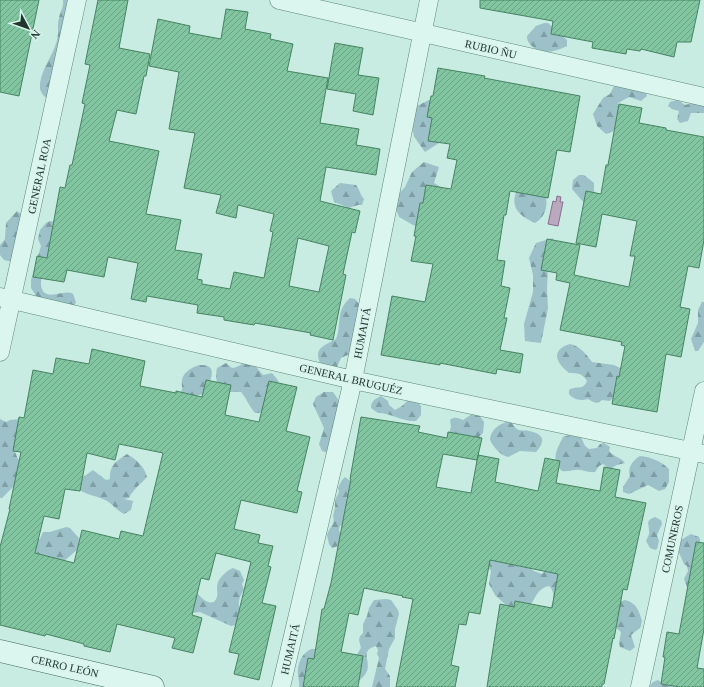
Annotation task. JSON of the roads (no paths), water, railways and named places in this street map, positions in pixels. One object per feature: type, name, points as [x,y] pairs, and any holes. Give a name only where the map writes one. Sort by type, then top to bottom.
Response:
[{"type":"street","name":"GENERAL ROA","points":[[0,352],[6,299],[77,0]]},
{"type":"street","name":"RUBIO ÑU","points":[[279,0],[704,97]]},
{"type":"street","name":"HUMAITÁ","points":[[281,687],[353,380],[422,33],[430,0]]},
{"type":"street","name":"GENERAL BRUGUÉZ","points":[[6,299],[353,380],[698,452]]},
{"type":"street","name":"COMUNEROS","points":[[640,687],[698,452],[704,391]]},
{"type":"street","name":"CERRO LEÓN","points":[[0,651],[153,687]]}]
